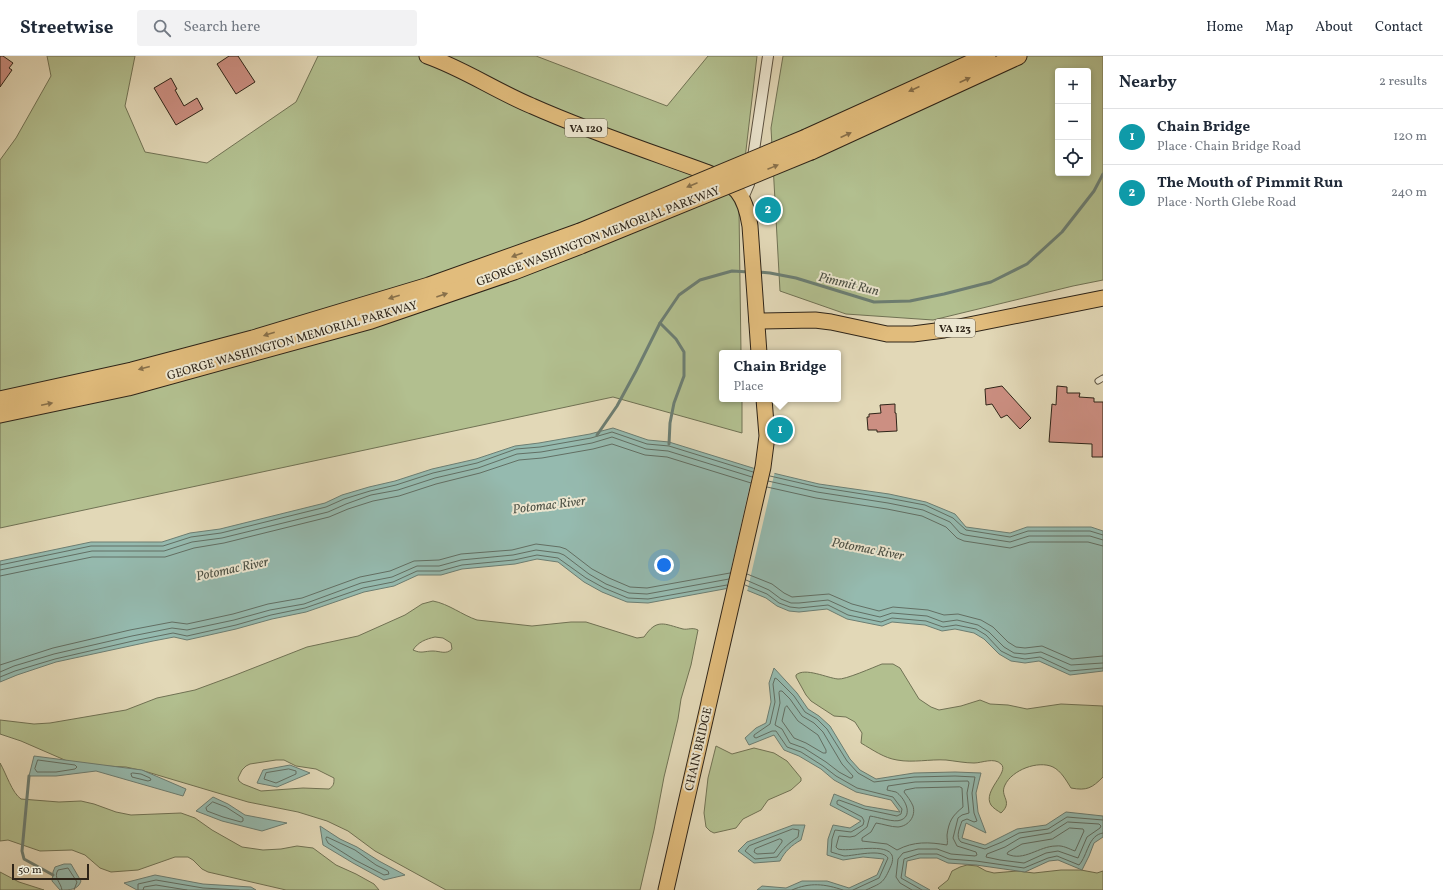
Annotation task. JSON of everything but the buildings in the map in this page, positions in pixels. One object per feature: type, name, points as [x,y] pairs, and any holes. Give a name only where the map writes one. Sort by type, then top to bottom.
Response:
[{"type":"highway","name":"GEORGE WASHINGTON MEMORIAL PARKWAY","points":[[808,144],[987,56]]},
{"type":"highway","name":"GEORGE WASHINGTON MEMORIAL PARKWAY","points":[[4,406],[253,339],[580,239],[1018,56]]},
{"type":"main road","name":"VA 120","points":[[427,56],[450,65],[516,99],[545,112],[713,175],[731,185],[742,198],[747,210],[750,226],[757,321]]},
{"type":"main road","name":"VA 123","points":[[757,321],[815,320],[886,334],[913,334],[944,330],[1103,298]]},
{"type":"main road","points":[[757,321],[759,350]]},
{"type":"main road","name":"CHAIN BRIDGE","points":[[666,890],[762,473],[767,436],[764,402]]},
{"type":"street","points":[[742,198],[749,184],[768,56]]},
{"type":"green space","points":[[47,56],[135,56],[125,106],[145,152],[207,163],[296,102],[318,56],[536,56],[667,106],[708,56],[757,56],[739,210],[741,350],[719,350],[719,402],[742,402],[742,433],[613,397],[0,528],[0,160],[16,138],[51,76]]},
{"type":"green space","points":[[783,56],[1103,56],[1103,280],[933,320],[846,314],[780,291],[771,128]]},
{"type":"green space","points":[[433,601],[439,602],[477,620],[532,626],[586,622],[637,638],[644,637],[653,627],[661,624],[671,625],[683,629],[698,630],[691,665],[681,699],[678,719],[640,890],[446,890],[375,851],[348,831],[327,821],[298,812],[248,802],[144,771],[126,767],[104,766],[67,761],[21,741],[0,734],[0,720],[34,724],[50,723],[126,710],[157,698],[195,690],[307,647],[358,636],[405,615],[422,604]],"holes":[[[435,637],[443,638],[451,643],[452,649],[445,652],[421,652],[413,650],[422,641]],[[276,760],[284,760],[296,766],[316,769],[334,778],[332,787],[329,789],[303,788],[261,791],[239,781],[238,778],[246,766]]]},
{"type":"green space","points":[[882,664],[893,664],[900,668],[919,699],[931,707],[939,710],[961,706],[980,700],[990,704],[1008,705],[1027,709],[1061,704],[1103,706],[1103,777],[1089,788],[1077,789],[1071,788],[1061,773],[1053,767],[1040,765],[1026,768],[1013,775],[1005,785],[1004,793],[1006,805],[1005,809],[1001,813],[991,805],[989,800],[990,794],[1002,772],[1003,767],[998,762],[991,761],[971,763],[946,760],[903,761],[883,756],[861,743],[862,733],[855,722],[846,717],[834,716],[811,701],[796,677],[796,675],[800,673],[810,672],[842,679]]},
{"type":"green space","points":[[716,746],[732,754],[754,748],[774,753],[787,761],[801,778],[801,781],[791,790],[768,800],[761,810],[743,819],[736,828],[714,833],[706,827],[704,813],[708,778]]},
{"type":"green space","points":[[0,763],[12,788],[21,799],[59,802],[81,801],[131,815],[181,813],[195,818],[212,830],[242,847],[263,850],[297,846],[313,848],[336,865],[374,884],[379,890],[286,890],[208,872],[188,857],[175,857],[138,870],[111,872],[100,868],[85,855],[72,850],[40,851],[8,840],[0,841]]},
{"type":"green space","points":[[967,865],[977,866],[994,873],[1017,871],[1034,873],[1061,870],[1081,870],[1097,873],[1103,871],[1103,890],[940,890],[938,888],[948,880],[952,871]]},
{"type":"green space","points":[[0,872],[19,882],[44,890],[0,890]]},
{"type":"water","name":"Potomac River","points":[[613,428],[648,440],[669,442],[756,469],[819,484],[889,494],[926,502],[955,514],[966,527],[1010,533],[1027,527],[1091,527],[1103,531],[1103,671],[1070,675],[1039,661],[1025,663],[1011,661],[999,654],[984,639],[974,633],[955,629],[942,631],[925,625],[892,622],[882,626],[847,619],[827,609],[799,612],[789,611],[777,606],[766,598],[735,587],[648,603],[627,602],[602,592],[584,582],[558,562],[537,559],[515,564],[462,569],[441,575],[418,575],[394,586],[364,592],[306,612],[187,640],[174,637],[56,662],[0,682],[0,561],[91,542],[162,542],[190,533],[220,529],[325,503],[342,495],[395,481],[432,469],[476,459],[515,446],[590,434]]},
{"type":"water","points":[[774,668],[797,693],[808,709],[830,726],[850,759],[860,770],[876,779],[914,773],[981,773],[976,793],[978,812],[986,833],[966,823],[962,838],[985,845],[1017,829],[1046,825],[1066,812],[1103,816],[1103,837],[1094,843],[1082,870],[1058,860],[1049,861],[1025,872],[976,865],[948,863],[937,858],[920,858],[907,861],[905,876],[930,890],[757,890],[762,886],[786,888],[802,881],[827,881],[849,888],[877,875],[884,859],[863,857],[843,860],[827,855],[828,839],[833,825],[850,828],[861,821],[830,805],[834,794],[865,806],[900,812],[891,800],[856,792],[834,780],[821,769],[799,756],[784,750],[774,735],[749,745],[745,738],[756,728],[766,723],[771,702],[769,683]]},
{"type":"water","points":[[34,756],[142,770],[186,789],[183,796],[96,771],[56,776],[29,776]]},
{"type":"water","points":[[290,765],[310,773],[277,787],[257,783],[263,770]]},
{"type":"water","points":[[213,797],[228,804],[245,815],[287,823],[262,831],[222,821],[196,811]]},
{"type":"water","points":[[793,825],[805,825],[801,840],[784,854],[780,861],[754,863],[738,851],[747,842]]},
{"type":"water","points":[[320,826],[340,839],[357,847],[405,875],[384,880],[353,863],[323,845]]},
{"type":"water","points":[[64,864],[71,864],[81,881],[76,888],[70,890],[60,890],[52,881],[55,867]]},
{"type":"water","points":[[155,875],[203,884],[251,887],[256,890],[137,890],[124,883]]},
{"type":"pier","points":[[754,467],[775,471],[747,592],[735,589],[726,591]]},
{"type":"waterway","name":"Pimmit Run","points":[[758,272],[796,278],[874,302],[910,301],[991,282],[1027,264],[1062,232],[1094,191],[1103,174]]},
{"type":"waterway","name":"Pimmit Run","points":[[597,435],[617,406],[660,323],[679,295],[700,280],[732,271],[749,272]]},
{"type":"waterway","name":"Pimmit Run","points":[[660,323],[676,339],[684,352],[684,376],[674,403],[670,423],[669,444]]},
{"type":"waterway","points":[[29,776],[22,851],[24,859],[53,875]]},
{"type":"place","name":"The Mouth of Pimmit Run","points":[[768,210]]},
{"type":"place","name":"Chain Bridge","points":[[780,430]]}]
